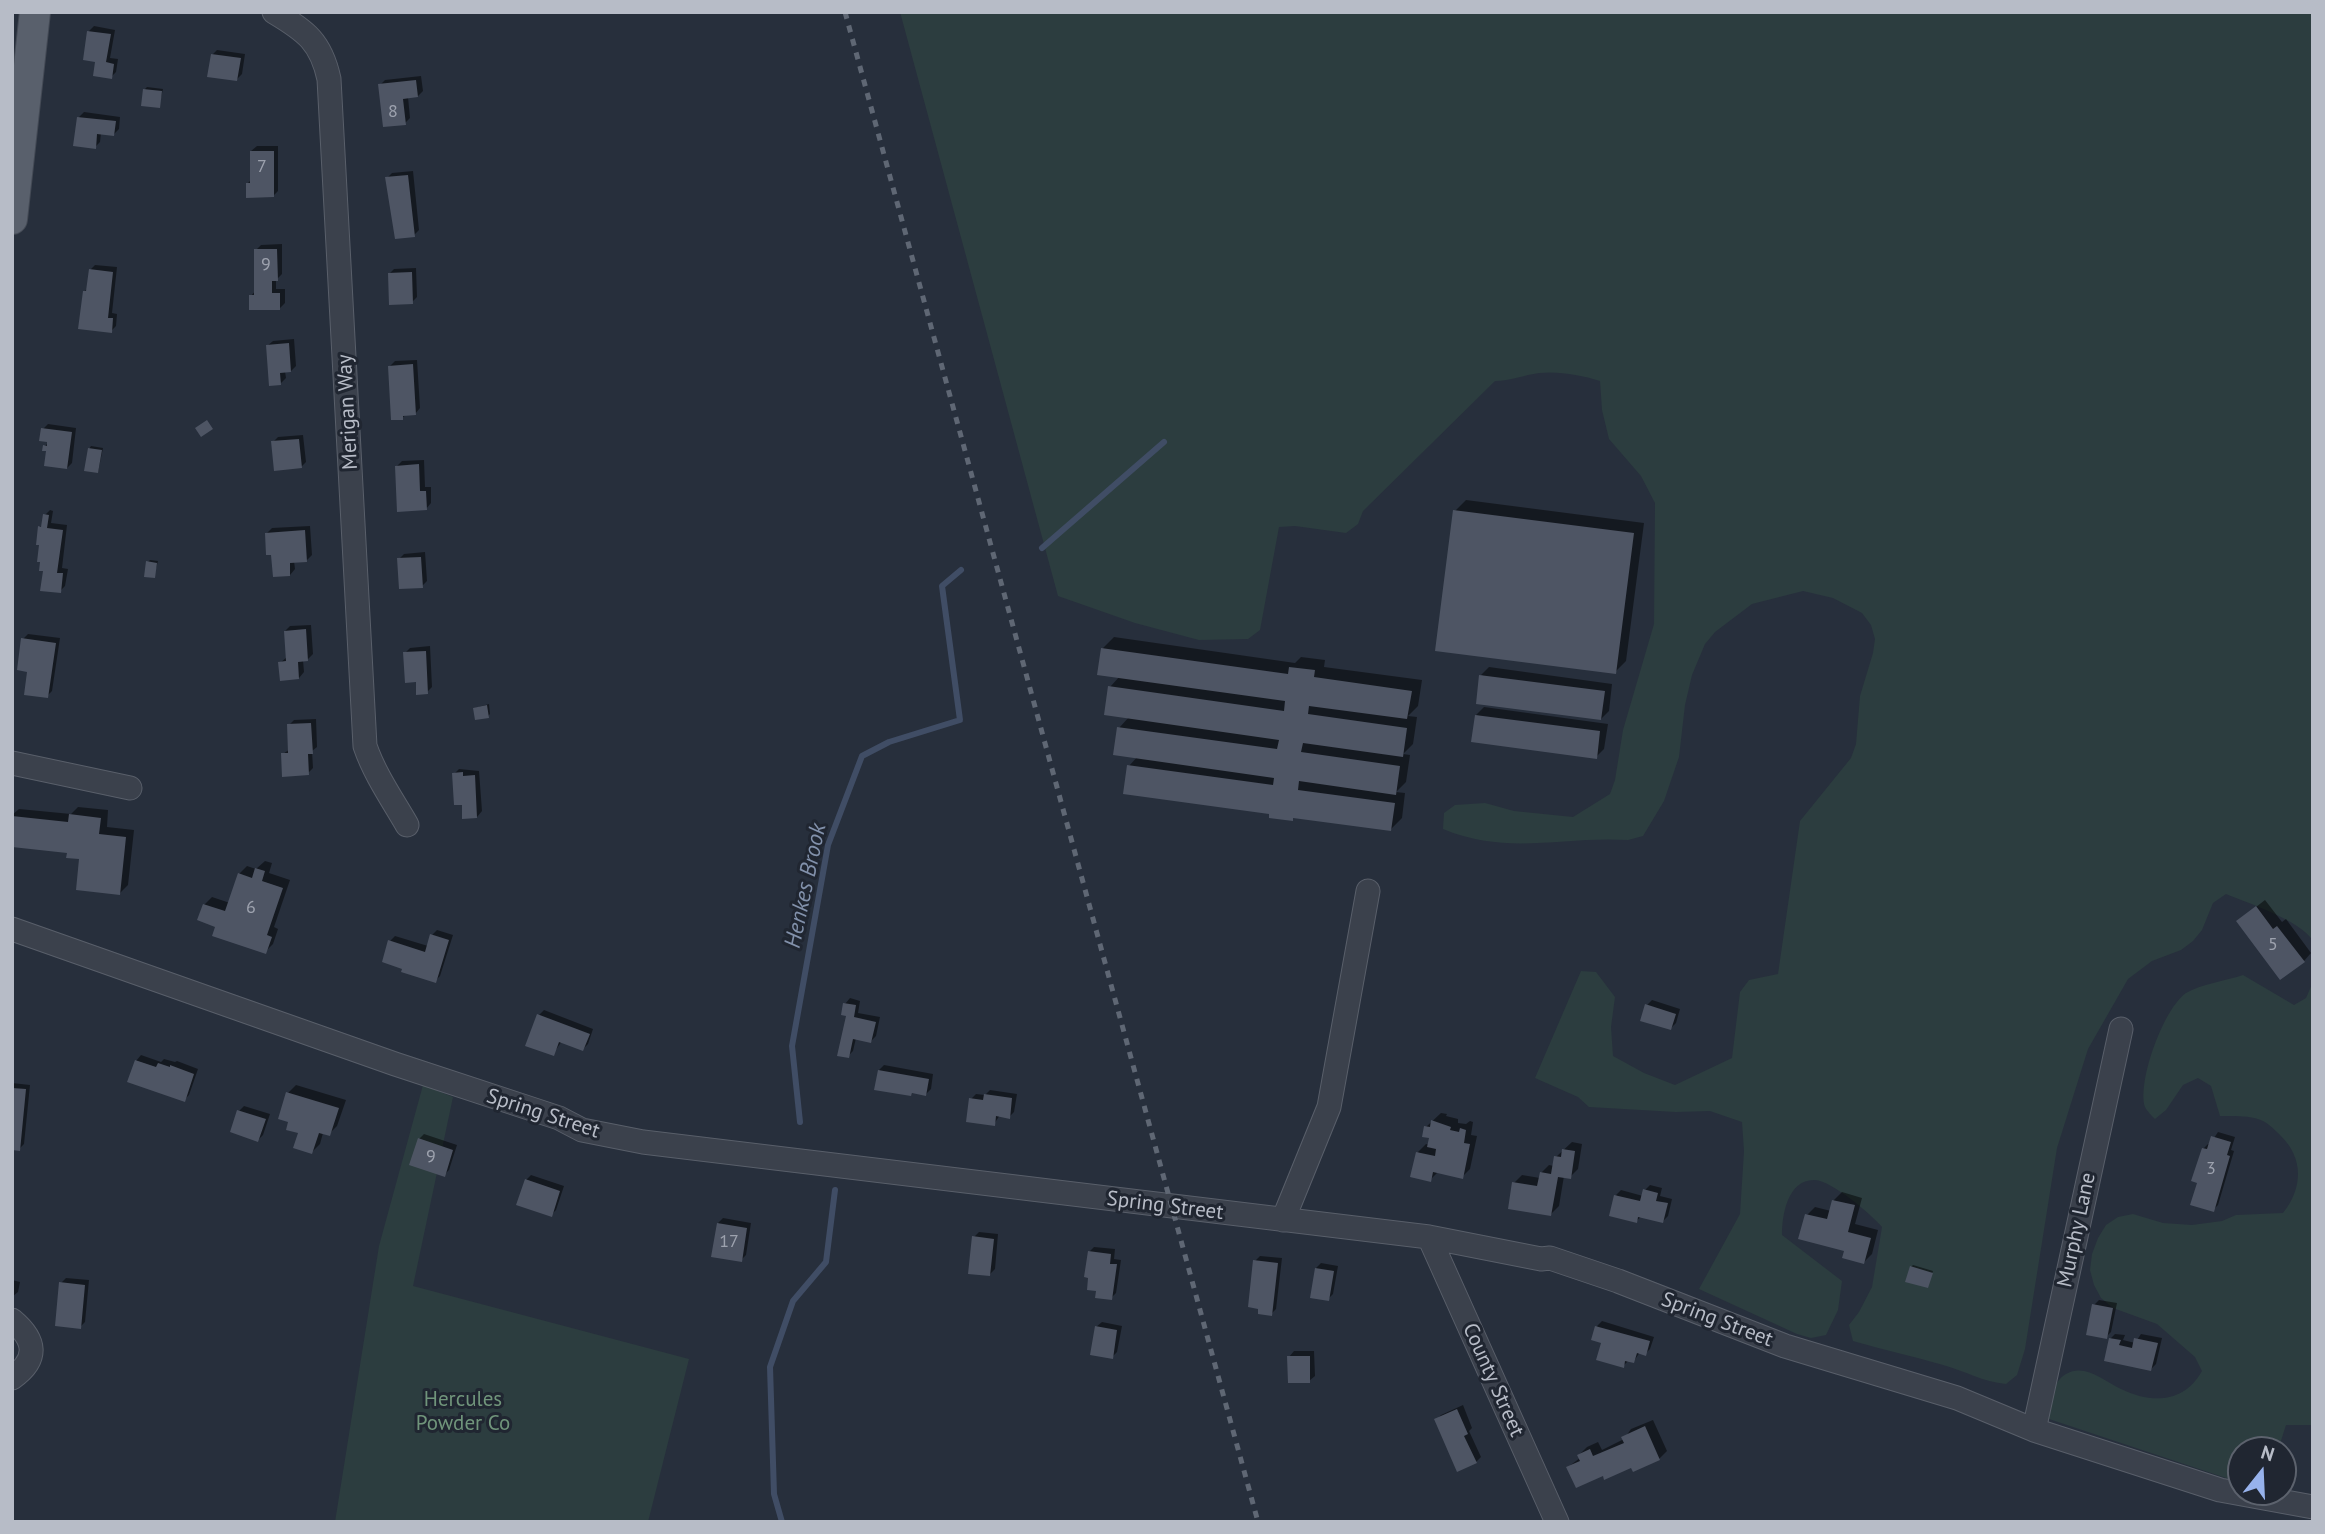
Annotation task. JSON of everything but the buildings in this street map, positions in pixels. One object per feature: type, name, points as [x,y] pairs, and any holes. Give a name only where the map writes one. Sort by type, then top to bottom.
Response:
[{"type":"main road","points":[[12,219],[35,12]]},
{"type":"street","name":"Merigan Way","points":[[274,12],[296,25],[318,47],[325,60],[329,79],[365,746],[373,771],[390,794],[407,825]]},
{"type":"street","points":[[12,763],[130,788]]},
{"type":"street","points":[[1283,1220],[1329,1107],[1368,891]]},
{"type":"street","name":"Spring Street","points":[[12,929],[382,1060],[559,1118],[582,1130],[643,1142],[1429,1237],[1561,1262],[1618,1281],[1784,1346],[1957,1398],[2034,1430],[2220,1490],[2313,1507]]},
{"type":"street","name":"Murphy Lane","points":[[2034,1430],[2121,1029]]},
{"type":"street","name":"County Street","points":[[1429,1237],[1557,1522]]},
{"type":"street","points":[[12,1320],[26,1332],[32,1342],[30,1360],[12,1377]]},
{"type":"green space","points":[[900,12],[2313,12],[2313,941],[2307,933],[2286,920],[2226,894],[2213,903],[2202,930],[2193,941],[2181,950],[2152,961],[2128,979],[2088,1049],[2057,1148],[2025,1349],[2017,1375],[2006,1384],[1853,1341],[1849,1325],[1872,1287],[1882,1227],[1851,1199],[1822,1182],[1806,1181],[1793,1191],[1785,1208],[1782,1235],[1842,1281],[1838,1310],[1826,1335],[1811,1338],[1797,1334],[1699,1289],[1740,1214],[1744,1151],[1742,1122],[1710,1111],[1676,1112],[1589,1107],[1578,1097],[1535,1078],[1581,971],[1596,972],[1615,997],[1611,1027],[1613,1056],[1644,1073],[1675,1085],[1732,1058],[1740,992],[1749,980],[1778,974],[1800,821],[1851,758],[1856,744],[1860,696],[1875,639],[1871,625],[1862,613],[1833,598],[1803,591],[1752,604],[1715,632],[1705,644],[1692,675],[1685,705],[1679,757],[1664,801],[1643,836],[1628,840],[1513,843],[1490,842],[1443,829],[1444,813],[1455,805],[1485,803],[1514,811],[1573,817],[1610,794],[1615,780],[1623,730],[1654,624],[1655,503],[1641,476],[1609,439],[1602,410],[1600,381],[1570,374],[1547,373],[1495,381],[1363,511],[1358,524],[1346,533],[1295,526],[1279,527],[1260,630],[1248,639],[1199,640],[1135,623],[1058,596]]},
{"type":"green space","points":[[2243,975],[2294,1005],[2306,998],[2313,982],[2313,1425],[2286,1425],[2282,1436],[2227,1436],[2227,1478],[2043,1417],[2061,1377],[2073,1371],[2094,1374],[2133,1394],[2166,1398],[2186,1389],[2202,1371],[2195,1357],[2157,1324],[2113,1308],[2101,1298],[2090,1270],[2092,1254],[2106,1225],[2118,1217],[2133,1214],[2163,1223],[2192,1225],[2222,1221],[2236,1215],[2283,1213],[2294,1194],[2297,1163],[2288,1144],[2263,1121],[2247,1117],[2220,1116],[2211,1086],[2198,1078],[2183,1085],[2166,1110],[2155,1119],[2145,1107],[2145,1080],[2149,1063],[2169,1013],[2186,993]]},
{"type":"green space","name":"Hercules Powder Co","points":[[423,1085],[453,1097],[413,1286],[689,1359],[648,1522],[335,1522],[379,1246]]},
{"type":"waterway","name":"Henkes Brook","points":[[1042,548],[1164,442]]},
{"type":"waterway","name":"Henkes Brook","points":[[800,1122],[792,1046],[828,845],[862,756],[889,742],[960,720],[942,586],[961,570]]},
{"type":"waterway","name":"Henkes Brook","points":[[782,1522],[774,1494],[770,1367],[793,1301],[826,1262],[835,1190]]},
{"type":"railway","points":[[845,12],[1258,1522]]}]
